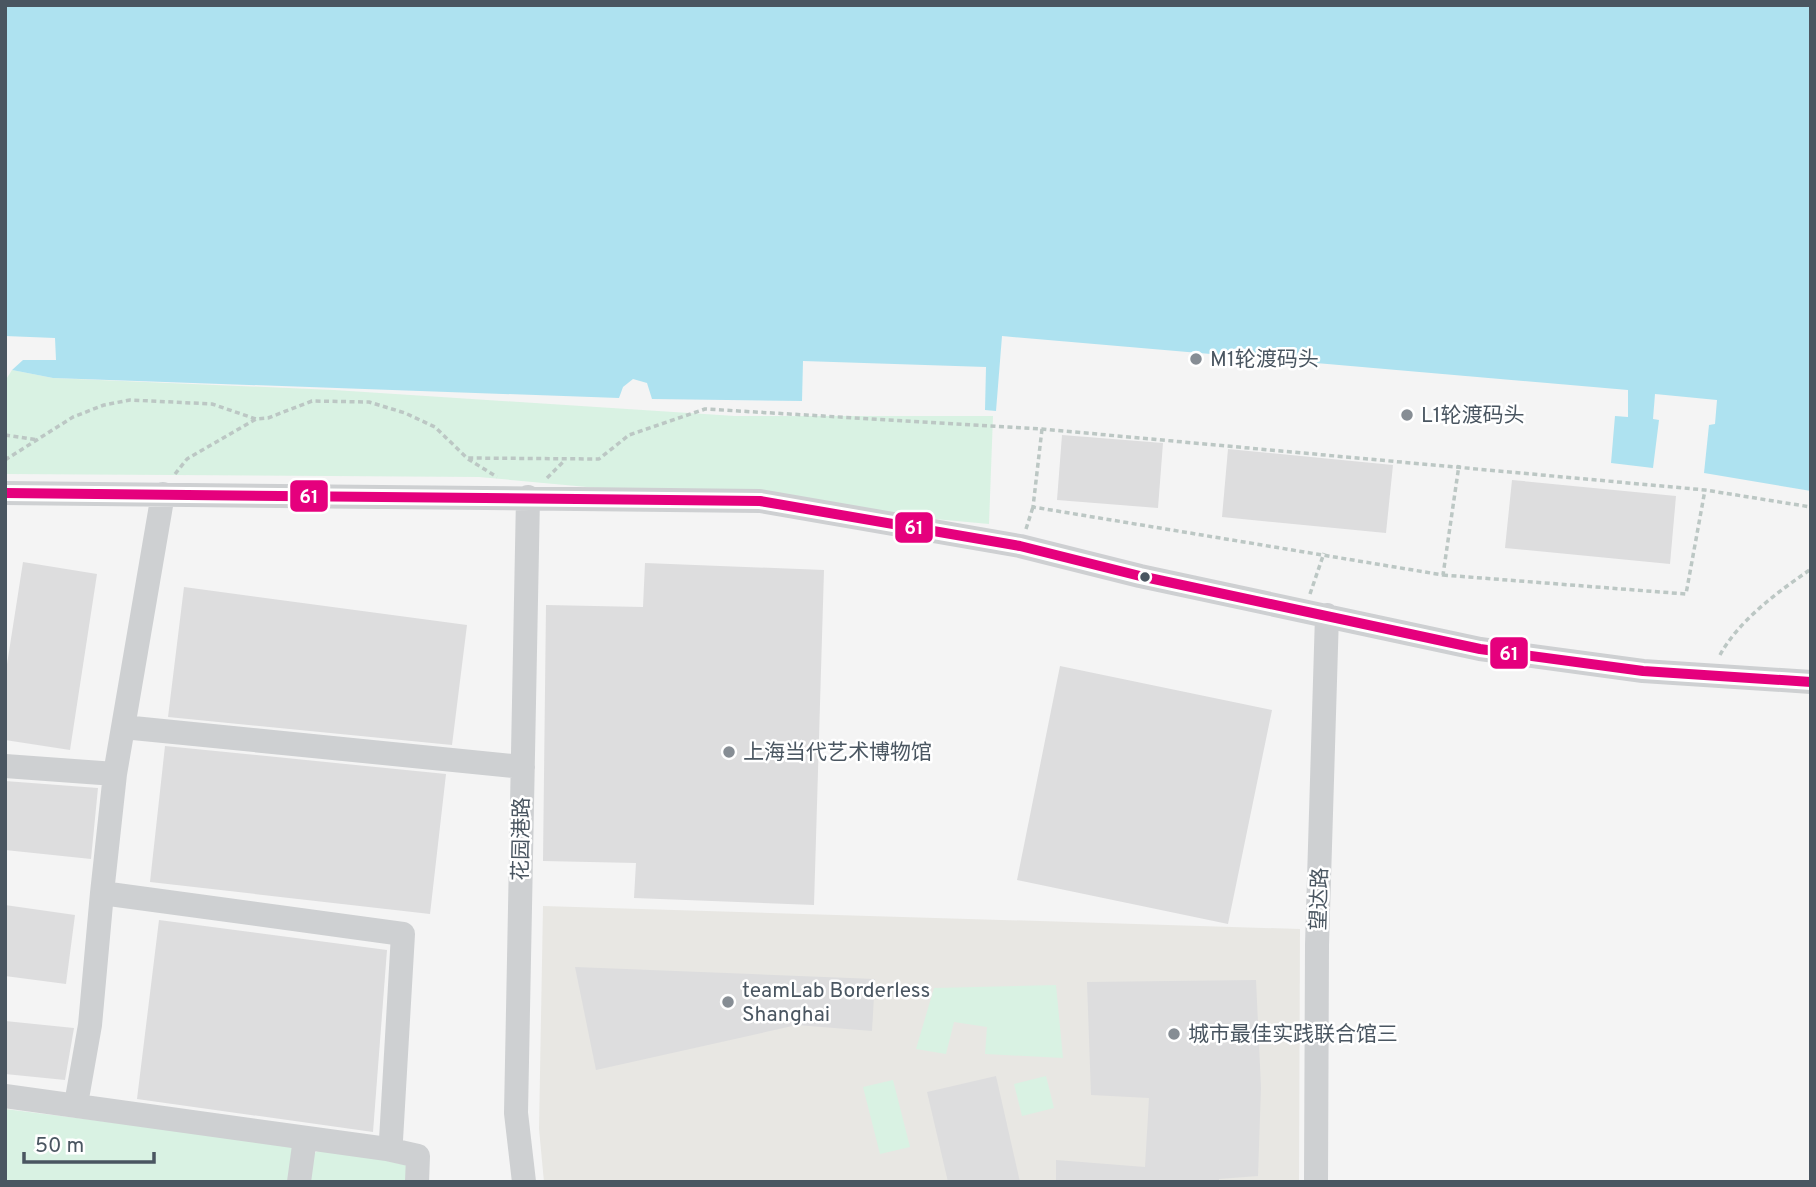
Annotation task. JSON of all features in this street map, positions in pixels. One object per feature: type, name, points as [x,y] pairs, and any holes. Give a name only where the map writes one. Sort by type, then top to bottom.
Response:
[{"type":"street","points":[[5,493],[760,501],[1020,546],[1140,576],[1480,649],[1643,671],[1811,682]]},
{"type":"street","points":[[76,1104],[90,1025],[115,774],[163,494]]},
{"type":"street","name":"花园港路","points":[[524,1182],[516,1113],[528,497]]},
{"type":"street","name":"望达路","points":[[1316,613],[1316,1182]]},
{"type":"street","points":[[123,727],[523,767]]},
{"type":"street","points":[[5,766],[115,774]]},
{"type":"street","points":[[102,892],[403,934],[391,1140],[387,1149]]},
{"type":"street","points":[[5,1096],[387,1149],[418,1156],[417,1182]]},
{"type":"street","points":[[299,1182],[305,1138]]},
{"type":"path","points":[[5,460],[90,409],[130,400],[212,404],[256,419],[268,418],[312,401],[369,402],[405,413],[435,428],[467,457],[564,461],[599,459],[629,435],[705,409],[1042,429],[1459,465],[1705,489],[1811,507]]},
{"type":"path","points":[[163,494],[187,459],[256,419]]},
{"type":"path","points":[[1042,429],[1034,507],[1324,553],[1443,575],[1686,594],[1705,489]]},
{"type":"path","points":[[5,435],[39,441]]},
{"type":"path","points":[[1443,575],[1459,465]]},
{"type":"path","points":[[1316,613],[1324,553]]},
{"type":"path","points":[[1708,675],[1723,648],[1748,621],[1788,584],[1811,569]]},
{"type":"shaded area","points":[[543,906],[1300,929],[1299,1182],[544,1182],[539,1129]]},
{"type":"green space","points":[[12,370],[53,378],[334,390],[735,416],[993,416],[989,524],[479,477],[5,474],[5,381]]},
{"type":"green space","points":[[1056,985],[1063,1058],[985,1054],[987,1027],[954,1022],[946,1054],[916,1049],[934,988]]},
{"type":"green space","points":[[1046,1076],[1054,1108],[1022,1116],[1014,1084]]},
{"type":"green space","points":[[893,1080],[910,1147],[880,1154],[863,1087]]},
{"type":"green space","points":[[5,1109],[293,1145],[289,1182],[5,1182]]},
{"type":"green space","points":[[324,1147],[406,1165],[406,1182],[309,1182],[313,1154]]},
{"type":"water","points":[[5,5],[1811,5],[1811,491],[1704,473],[1709,425],[1715,424],[1717,400],[1655,394],[1653,419],[1659,420],[1653,468],[1611,463],[1615,416],[1628,417],[1628,390],[1002,336],[996,411],[985,410],[986,367],[803,361],[802,401],[652,399],[647,383],[633,379],[623,387],[619,398],[53,378],[12,370],[23,360],[56,360],[55,338],[5,336]]},
{"type":"building","points":[[1062,435],[1163,443],[1158,508],[1057,500]]},
{"type":"building","points":[[1228,449],[1393,465],[1386,533],[1222,517]]},
{"type":"building","points":[[1512,480],[1676,496],[1670,564],[1505,548]]},
{"type":"building","points":[[23,562],[97,574],[70,750],[5,740],[5,677]]},
{"type":"building","name":"上海当代艺术博物馆","points":[[645,563],[824,570],[814,905],[634,898],[636,863],[543,861],[546,605],[643,607]]},
{"type":"building","points":[[184,587],[467,625],[452,745],[168,717]]},
{"type":"building","points":[[1060,666],[1272,710],[1228,924],[1017,880]]},
{"type":"building","points":[[165,746],[446,774],[430,914],[150,882]]},
{"type":"building","points":[[5,781],[98,788],[91,859],[5,850]]},
{"type":"building","points":[[5,905],[75,915],[66,984],[5,976]]},
{"type":"building","points":[[159,920],[387,950],[373,1132],[137,1099]]},
{"type":"building","name":"teamLab Borderless Shanghai","points":[[575,967],[875,979],[872,1031],[797,1025],[596,1070]]},
{"type":"building","name":"城市最佳实践联合馆三","points":[[1256,980],[1261,1087],[1258,1176],[1219,1179],[1219,1182],[1056,1182],[1056,1160],[1145,1167],[1149,1098],[1091,1095],[1087,982]]},
{"type":"building","points":[[5,1021],[74,1028],[65,1080],[5,1074]]},
{"type":"building","points":[[996,1076],[1020,1182],[948,1182],[927,1092]]},
{"type":"transit line","name":"61","points":[[5,493],[760,501],[1020,546],[1140,576],[1480,649],[1643,671],[1811,682]]},
{"type":"place","name":"M1轮渡码头","points":[[1196,359]]},
{"type":"place","name":"L1轮渡码头","points":[[1407,415]]},
{"type":"place","name":"上海当代艺术博物馆","points":[[729,752]]},
{"type":"place","name":"teamLab Borderless Shanghai","points":[[728,1002]]},
{"type":"place","name":"城市最佳实践联合馆三","points":[[1174,1034]]}]
